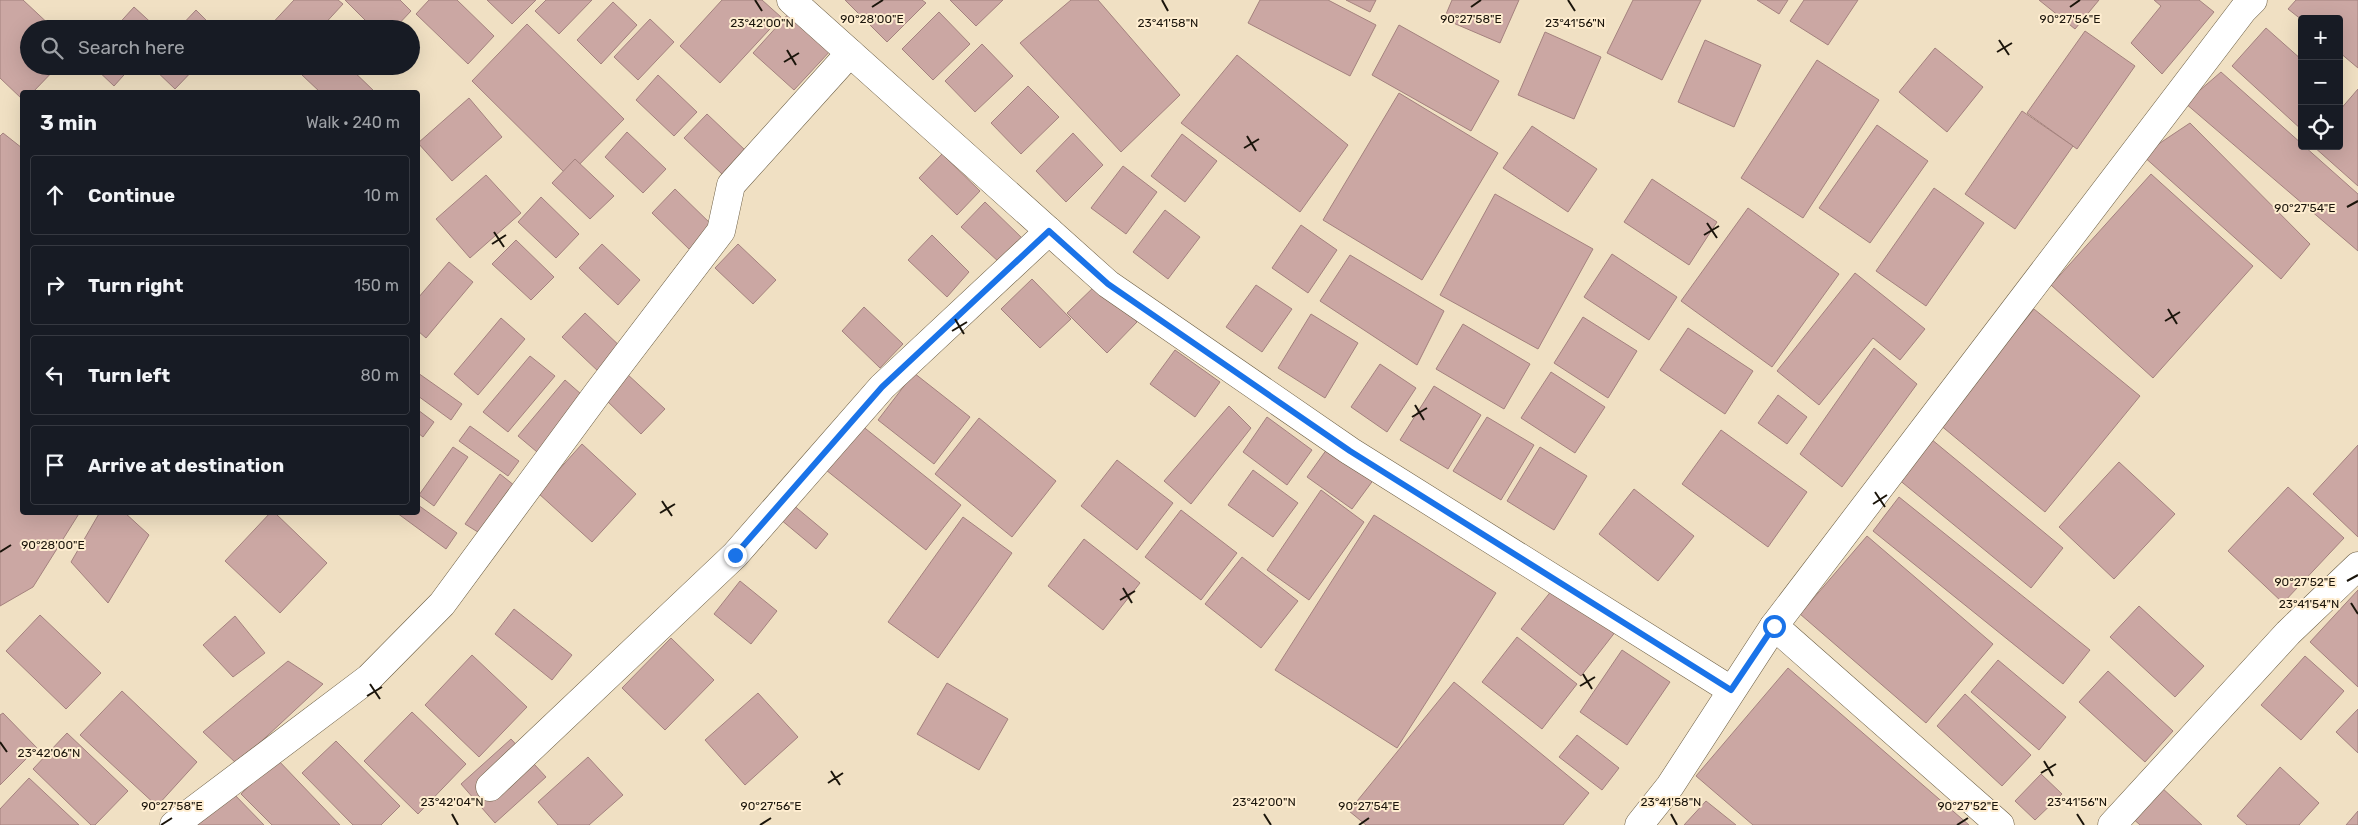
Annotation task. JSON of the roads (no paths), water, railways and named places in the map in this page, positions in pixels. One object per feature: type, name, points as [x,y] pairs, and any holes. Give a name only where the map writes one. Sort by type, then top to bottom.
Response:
[{"type":"street","points":[[790,0],[1108,284],[1350,451],[1731,690]]},
{"type":"street","points":[[1639,825],[1670,786],[1774,626],[2240,3]]},
{"type":"street","points":[[174,825],[369,678],[442,604],[599,391],[721,231],[731,185],[850,53]]},
{"type":"street","points":[[490,787],[735,555],[882,387],[1049,231]]},
{"type":"street","points":[[2112,825],[2288,633],[2358,566]]},
{"type":"street","points":[[1774,626],[2000,825]]}]
